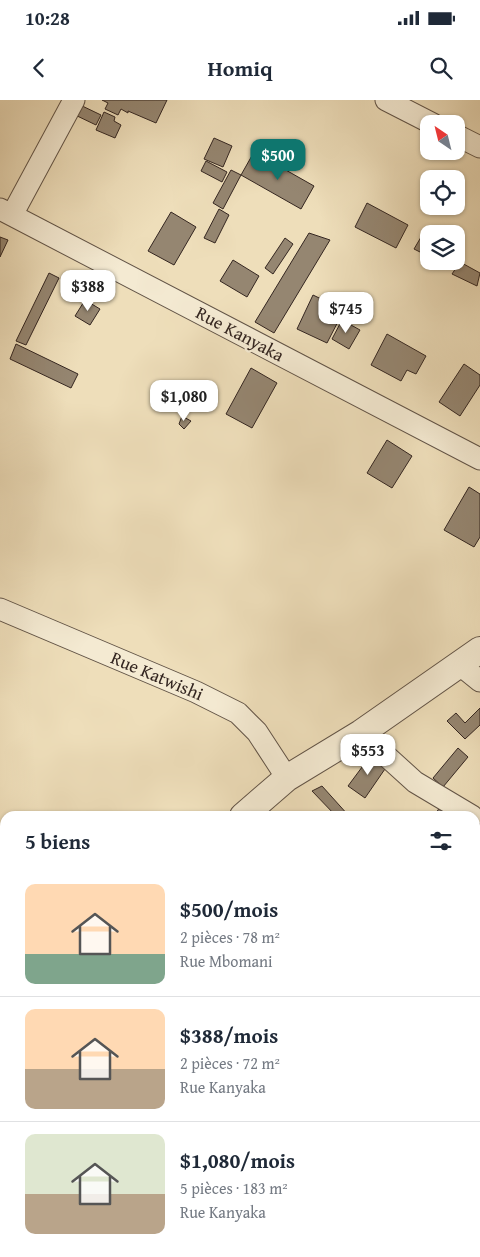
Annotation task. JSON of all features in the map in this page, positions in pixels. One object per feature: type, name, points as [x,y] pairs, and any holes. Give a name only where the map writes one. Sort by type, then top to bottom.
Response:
[{"type":"street","points":[[6,212],[74,100]]},
{"type":"street","points":[[386,100],[420,117]]},
{"type":"street","points":[[465,140],[480,147]]},
{"type":"street","name":"Rue Kanyaka","points":[[6,212],[480,459]]},
{"type":"street","name":"Rue Katwishi","points":[[0,610],[196,692],[238,713],[258,732],[287,778]]},
{"type":"street","points":[[249,811],[287,778],[361,733],[480,650]]},
{"type":"street","points":[[459,664],[480,681]]},
{"type":"street","points":[[361,733],[415,782],[464,811]]},
{"type":"building","points":[[102,100],[167,100],[156,123],[121,109],[118,115],[105,109],[108,103]]},
{"type":"building","points":[[76,103],[101,115],[96,125],[71,113]]},
{"type":"building","points":[[104,112],[115,117],[114,121],[121,125],[115,138],[96,130]]},
{"type":"building","points":[[214,138],[232,146],[223,167],[204,159]]},
{"type":"building","points":[[254,152],[314,186],[301,209],[241,175]]},
{"type":"building","points":[[206,161],[227,172],[222,182],[201,171]]},
{"type":"building","points":[[231,170],[241,175],[223,209],[213,203]]},
{"type":"building","points":[[367,203],[408,225],[396,248],[355,227]]},
{"type":"building","points":[[219,209],[229,215],[215,243],[204,238]]},
{"type":"building","points":[[171,212],[196,227],[174,265],[148,251]]},
{"type":"building","points":[[309,233],[330,240],[274,333],[255,322]]},
{"type":"building","points":[[0,237],[8,240],[0,257]]},
{"type":"building","points":[[285,238],[293,244],[273,274],[265,268]]},
{"type":"building","points":[[420,239],[420,252],[414,249]]},
{"type":"building","points":[[233,260],[259,276],[247,297],[220,281]]},
{"type":"building","points":[[465,265],[480,273],[477,286],[452,274],[455,270],[465,270]]},
{"type":"building","points":[[49,273],[59,278],[26,345],[16,341]]},
{"type":"building","points":[[313,295],[344,310],[327,343],[297,329]]},
{"type":"building","points":[[85,300],[100,309],[90,325],[75,316]]},
{"type":"building","points":[[342,320],[360,330],[349,349],[332,339]]},
{"type":"building","points":[[387,334],[426,356],[416,374],[407,370],[401,381],[371,365]]},
{"type":"building","points":[[16,344],[78,374],[71,388],[10,359]]},
{"type":"building","points":[[464,364],[480,375],[480,385],[460,416],[439,402]]},
{"type":"building","points":[[251,368],[277,383],[252,428],[226,414]]},
{"type":"building","points":[[182,416],[191,421],[184,429],[179,424]]},
{"type":"building","points":[[387,440],[412,456],[392,488],[367,473]]},
{"type":"building","points":[[469,487],[480,494],[480,537],[474,547],[444,530]]},
{"type":"building","points":[[480,708],[480,725],[465,739],[447,721],[456,713],[465,723]]},
{"type":"building","points":[[458,748],[468,757],[443,787],[433,778]]},
{"type":"building","points":[[371,755],[387,766],[365,798],[348,786]]},
{"type":"building","points":[[322,786],[344,811],[331,811],[312,791]]},
{"type":"building","points":[[442,804],[452,811],[437,811]]}]
